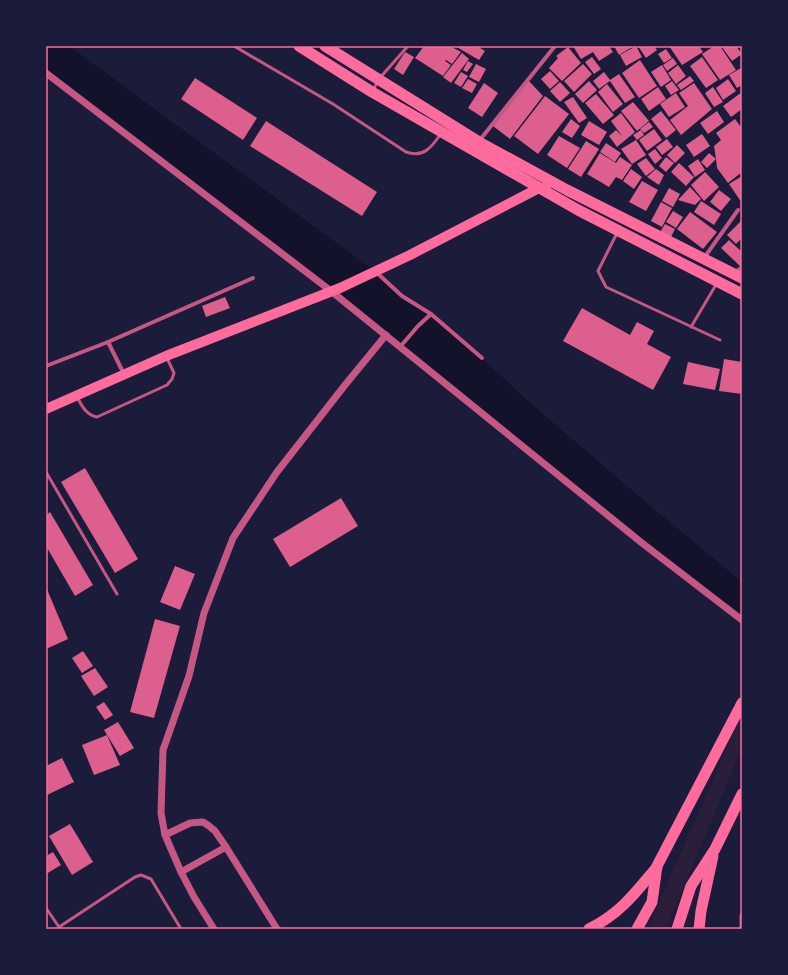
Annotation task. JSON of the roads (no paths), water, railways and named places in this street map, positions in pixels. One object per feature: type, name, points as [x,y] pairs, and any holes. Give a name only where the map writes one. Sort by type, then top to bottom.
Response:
[{"type":"highway","points":[[299,46],[372,92],[578,210],[742,294]]},
{"type":"highway","points":[[325,46],[479,142],[567,190],[737,276]]},
{"type":"highway","points":[[590,929],[605,921],[623,907],[657,866],[742,703]]},
{"type":"highway","points":[[677,929],[691,886],[715,849],[742,794]]},
{"type":"highway","points":[[699,929],[701,911],[715,849]]},
{"type":"highway","points":[[637,929],[652,902],[657,866]]},
{"type":"main road","points":[[46,409],[166,356],[335,290],[410,255],[539,188],[567,190]]},
{"type":"street","points":[[479,142],[555,46]]},
{"type":"street","points":[[46,73],[335,290],[386,335],[401,345],[642,543],[742,620]]},
{"type":"street","points":[[703,260],[738,210]]},
{"type":"street","points":[[737,276],[742,267]]},
{"type":"street","points":[[375,272],[402,296],[431,314],[482,358]]},
{"type":"street","points":[[46,366],[108,342],[253,278]]},
{"type":"street","points":[[401,345],[431,314]]},
{"type":"street","points":[[214,929],[194,897],[165,835],[161,813],[163,750],[189,676],[204,613],[233,538],[277,472],[386,335]]},
{"type":"street","points":[[108,342],[124,374]]},
{"type":"street","points":[[165,835],[190,823],[203,822],[215,831],[277,929]]},
{"type":"street","points":[[181,872],[226,847]]},
{"type":"lane","points":[[234,46],[333,104],[406,152],[414,154],[426,151],[432,147],[442,133]]},
{"type":"lane","points":[[372,92],[378,80],[408,46]]},
{"type":"lane","points":[[618,231],[598,271],[606,287],[720,340]]},
{"type":"lane","points":[[691,326],[718,282]]},
{"type":"lane","points":[[76,395],[82,407],[88,414],[97,417],[132,402],[167,385],[170,382],[174,373],[166,356]]},
{"type":"lane","points":[[46,472],[117,594]]},
{"type":"lane","points":[[46,908],[59,928],[135,877],[141,875],[151,879],[181,929]]},
{"type":"lane","points":[[741,929],[742,912]]}]
